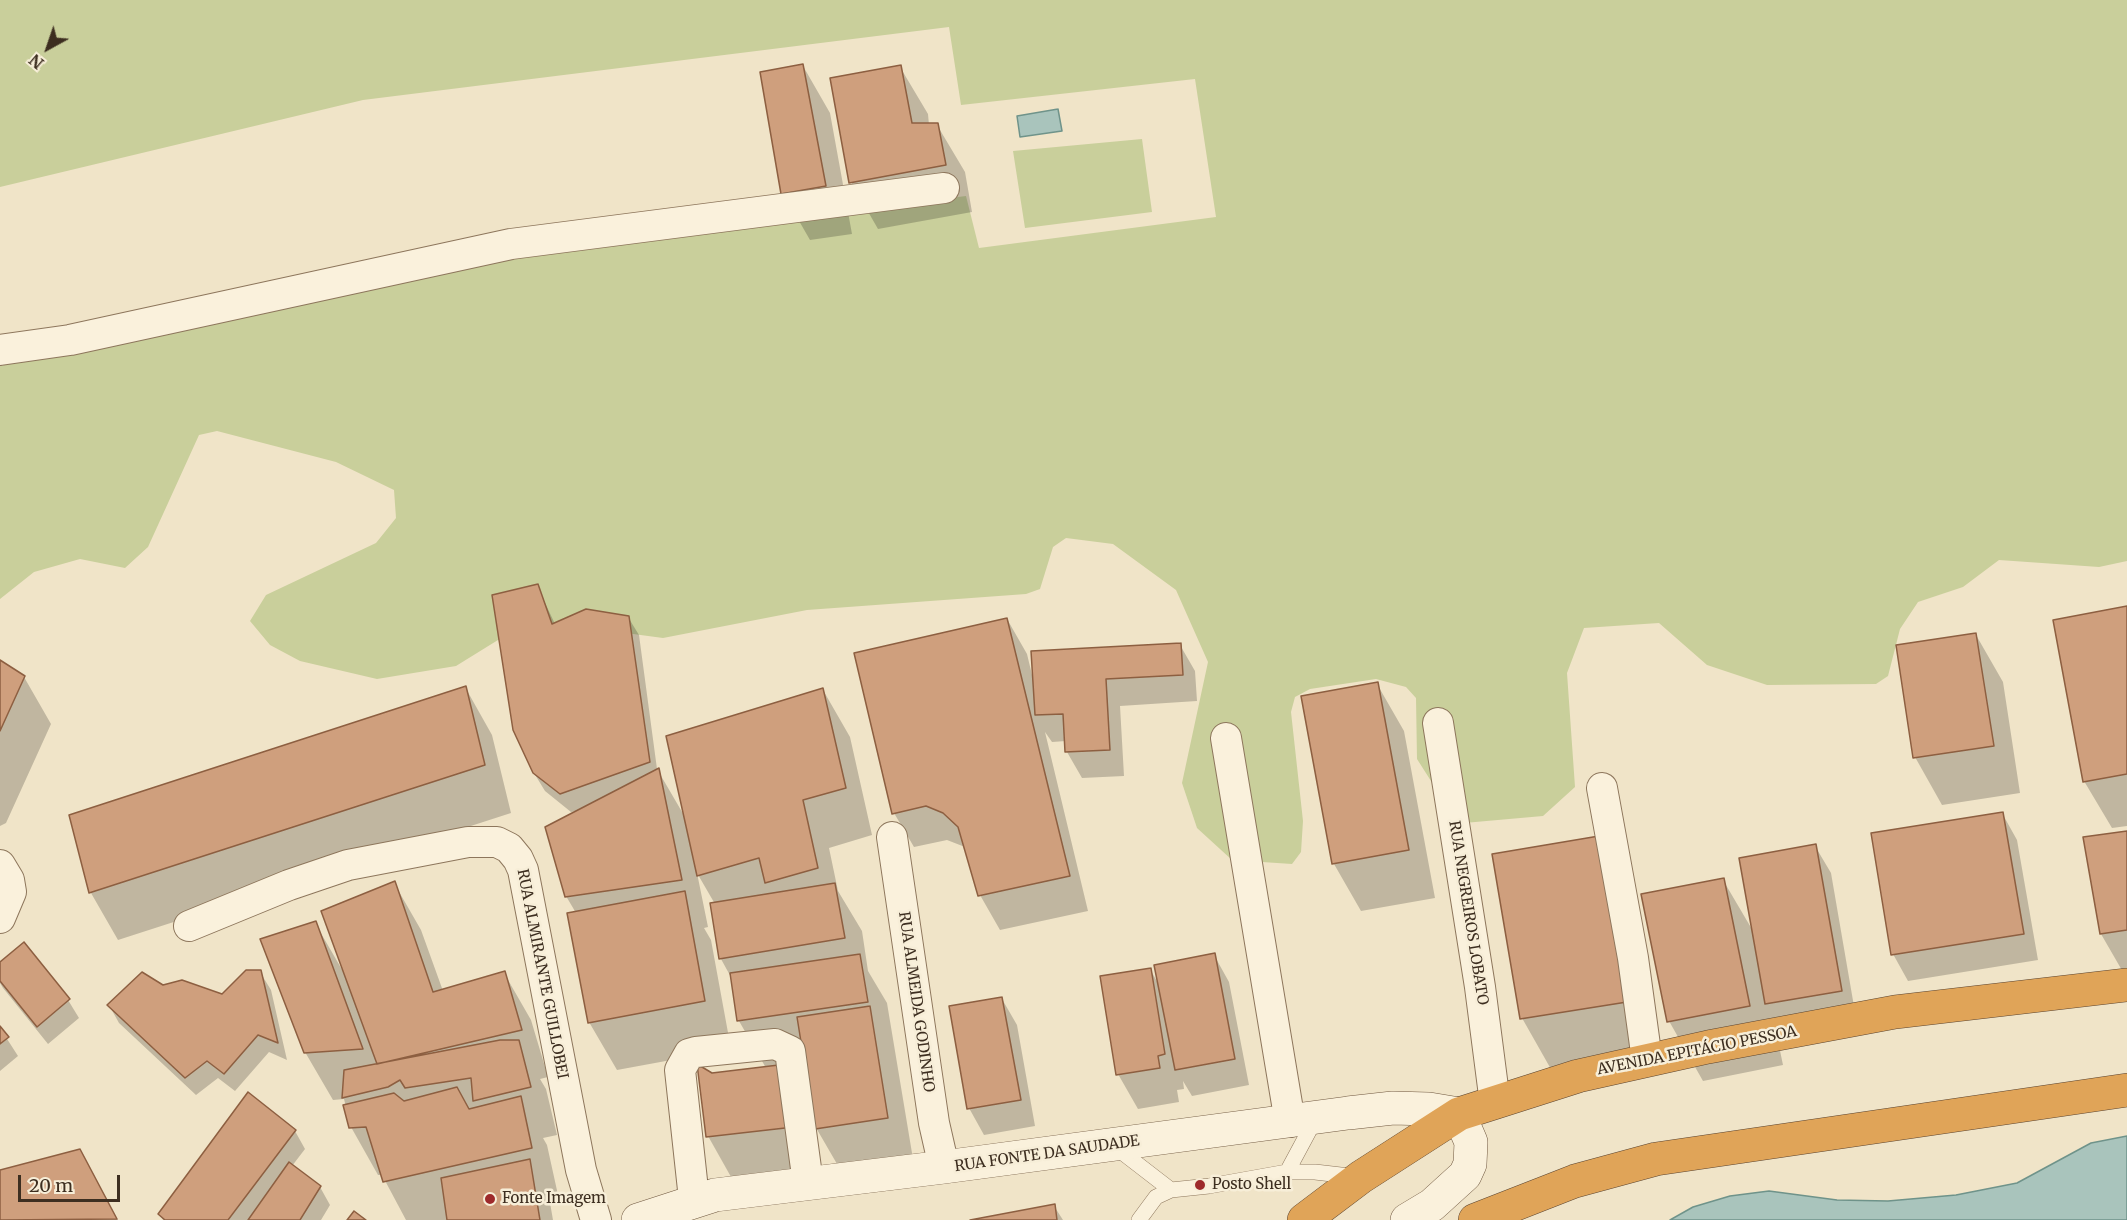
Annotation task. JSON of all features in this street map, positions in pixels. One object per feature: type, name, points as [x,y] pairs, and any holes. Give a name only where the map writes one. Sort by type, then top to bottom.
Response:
[{"type":"highway","name":"AVENIDA EPITÁCIO PESSOA","points":[[1304,1220],[1360,1177],[1459,1114],[1578,1076],[1647,1060],[1895,1012],[2127,985]]},
{"type":"highway","points":[[1475,1220],[1575,1181],[1656,1159],[2127,1090]]},
{"type":"street","points":[[0,350],[70,340],[511,244],[944,188]]},
{"type":"street","name":"RUA NEGREIROS LOBATO","points":[[1438,723],[1480,987],[1495,1103]]},
{"type":"street","points":[[1226,738],[1303,1120]]},
{"type":"street","points":[[1602,788],[1633,958],[1647,1060]]},
{"type":"street","name":"RUA ALMEIDA GODINHO","points":[[892,837],[934,1122],[944,1167]]},
{"type":"street","name":"RUA ALMIRANTE GUILLOBEI","points":[[189,926],[289,885],[348,865],[468,842],[497,842],[509,848],[523,870],[581,1170],[596,1220]]},
{"type":"street","points":[[0,865],[9,880],[11,892],[0,918]]},
{"type":"street","points":[[694,1199],[680,1070],[689,1054],[696,1052],[775,1044],[790,1051],[808,1184]]},
{"type":"street","name":"RUA FONTE DA SAUDADE","points":[[638,1220],[694,1199],[1393,1108],[1429,1108],[1459,1114]]},
{"type":"street","points":[[1407,1220],[1432,1204],[1465,1175],[1470,1164],[1472,1142],[1459,1114]]},
{"type":"lane","points":[[1287,1172],[1303,1120]]},
{"type":"lane","points":[[1112,1145],[1171,1190]]},
{"type":"lane","points":[[1139,1220],[1156,1197],[1171,1190],[1209,1186],[1287,1172],[1315,1172],[1360,1177]]},
{"type":"green space","points":[[0,0],[2127,0],[2127,561],[2099,567],[1999,560],[1963,587],[1918,602],[1900,629],[1888,676],[1876,684],[1767,685],[1707,665],[1659,623],[1584,628],[1567,673],[1575,787],[1543,816],[1464,823],[1452,814],[1417,759],[1416,698],[1406,687],[1376,679],[1310,689],[1295,697],[1291,712],[1303,821],[1301,852],[1292,864],[1232,860],[1197,828],[1182,783],[1208,662],[1176,590],[1113,544],[1066,538],[1053,547],[1040,589],[1026,594],[807,610],[663,638],[596,629],[498,640],[456,666],[377,679],[300,661],[270,645],[250,621],[266,595],[376,543],[396,518],[394,490],[336,462],[217,431],[199,435],[148,547],[125,568],[80,559],[34,572],[0,599],[0,366],[505,253],[966,196],[979,248],[1216,217],[1195,79],[961,105],[949,27],[363,100],[0,187]]},
{"type":"green space","points":[[1142,139],[1152,212],[1025,228],[1013,151]]},
{"type":"water","points":[[1058,109],[1062,131],[1020,137],[1017,116]]},
{"type":"water","points":[[2127,1136],[2127,1220],[1670,1220],[1693,1207],[1730,1196],[1769,1191],[1837,1200],[1888,1201],[1956,1195],[2017,1183],[2091,1143]]},
{"type":"building","points":[[803,64],[826,186],[781,194],[760,72]]},
{"type":"building","points":[[901,65],[912,123],[938,123],[946,165],[849,183],[830,78]]},
{"type":"building","points":[[538,584],[552,624],[586,609],[629,616],[650,762],[560,794],[533,773],[513,730],[492,595]]},
{"type":"building","points":[[2127,606],[2127,774],[2083,782],[2053,620]]},
{"type":"building","points":[[1007,618],[1070,876],[978,896],[958,827],[943,813],[926,806],[892,814],[854,653]]},
{"type":"building","points":[[1976,633],[1994,746],[1913,758],[1896,645]]},
{"type":"building","points":[[1181,643],[1183,675],[1106,679],[1110,750],[1065,752],[1063,714],[1035,715],[1031,651]]},
{"type":"building","points":[[0,660],[25,676],[0,731]]},
{"type":"building","points":[[1378,682],[1409,850],[1332,864],[1301,696]]},
{"type":"building","points":[[466,686],[485,765],[89,893],[69,815]]},
{"type":"building","points":[[823,688],[846,788],[803,800],[818,868],[765,883],[759,858],[697,876],[666,736]]},
{"type":"building","points":[[659,768],[682,880],[565,897],[545,827]]},
{"type":"building","points":[[2003,812],[2024,934],[1891,955],[1871,833]]},
{"type":"building","points":[[2127,831],[2127,930],[2100,934],[2083,837]]},
{"type":"building","points":[[1599,836],[1627,1002],[1520,1019],[1492,854]]},
{"type":"building","points":[[1816,844],[1842,991],[1765,1004],[1739,858]]},
{"type":"building","points":[[1724,878],[1750,1006],[1667,1022],[1641,894]]},
{"type":"building","points":[[395,881],[433,992],[505,971],[522,1030],[377,1064],[321,911]]},
{"type":"building","points":[[835,883],[845,938],[719,959],[710,903]]},
{"type":"building","points":[[685,891],[705,1001],[588,1023],[567,913]]},
{"type":"building","points":[[316,921],[363,1049],[304,1053],[260,939]]},
{"type":"building","points":[[24,942],[70,999],[37,1027],[0,981],[0,962]]},
{"type":"building","points":[[1215,953],[1235,1059],[1175,1070],[1154,965]]},
{"type":"building","points":[[860,954],[868,1002],[737,1021],[730,973]]},
{"type":"building","points":[[1151,968],[1165,1054],[1158,1056],[1160,1068],[1116,1075],[1100,976]]},
{"type":"building","points":[[246,970],[261,970],[278,1043],[258,1035],[224,1074],[207,1061],[185,1078],[107,1005],[142,972],[163,985],[182,980],[222,994]]},
{"type":"building","points":[[1002,997],[1021,1100],[967,1109],[949,1006]]},
{"type":"building","points":[[870,1006],[888,1118],[815,1129],[797,1017]]},
{"type":"building","points":[[0,1026],[9,1037],[0,1044]]},
{"type":"building","points":[[500,1040],[519,1040],[531,1087],[473,1101],[471,1078],[405,1088],[400,1080],[388,1087],[342,1098],[344,1070]]},
{"type":"building","points":[[697,1064],[712,1073],[787,1064],[794,1127],[706,1137]]},
{"type":"building","points":[[457,1087],[469,1109],[521,1096],[532,1148],[383,1182],[366,1127],[349,1128],[343,1105],[394,1093],[404,1101]]},
{"type":"building","points":[[248,1092],[296,1130],[228,1220],[165,1220],[158,1214]]},
{"type":"building","points":[[80,1149],[117,1219],[0,1220],[0,1170]]},
{"type":"building","name":"Fonte Imagem","points":[[530,1159],[540,1220],[447,1220],[441,1178]]},
{"type":"building","points":[[289,1162],[321,1186],[300,1220],[248,1220]]},
{"type":"building","points":[[1055,1204],[1057,1220],[970,1220]]},
{"type":"building","points":[[354,1211],[366,1220],[347,1220]]},
{"type":"place","name":"Posto Shell","points":[[1200,1185]]},
{"type":"place","name":"Fonte Imagem","points":[[490,1199]]}]
